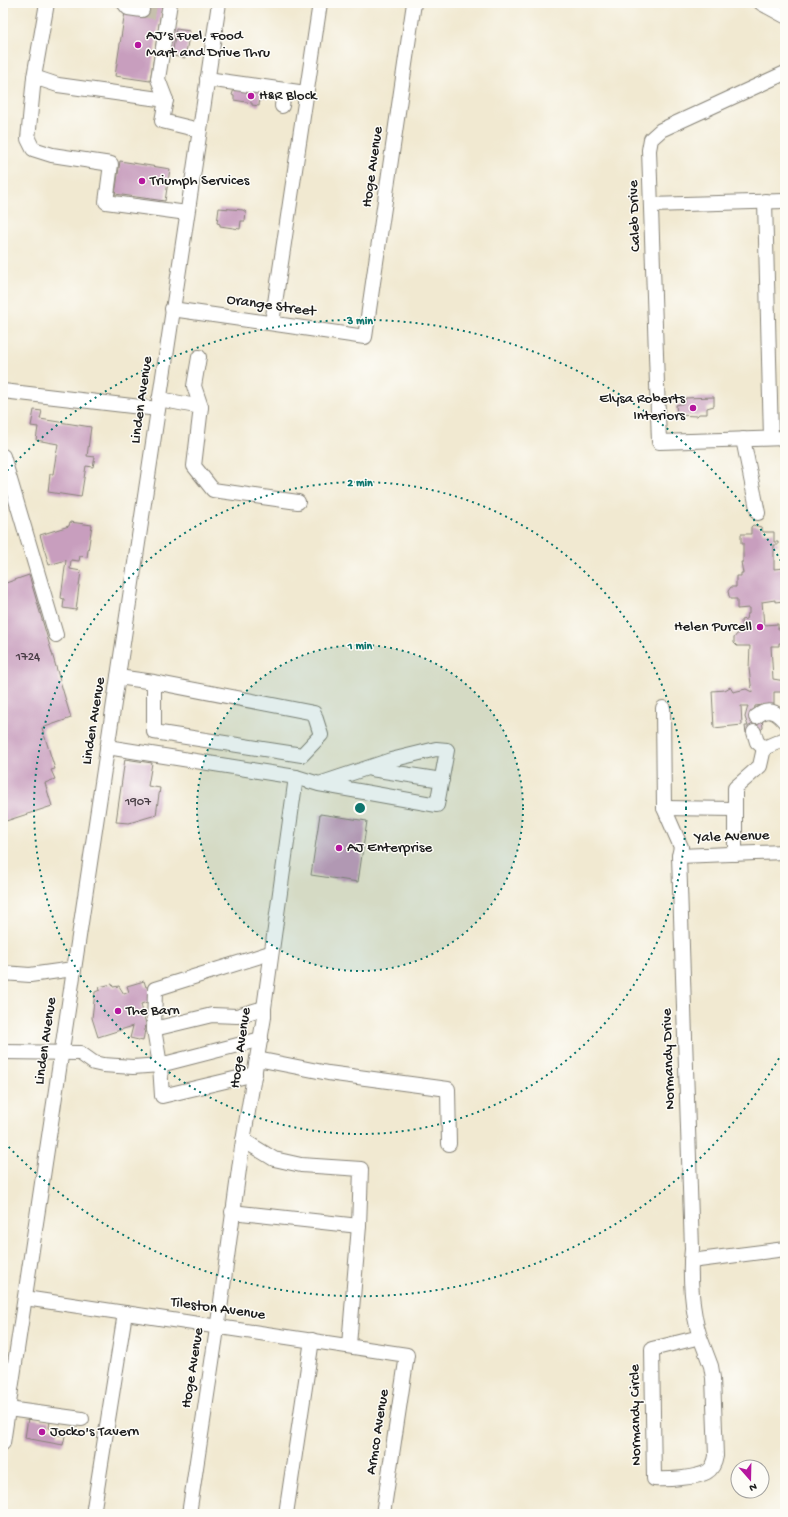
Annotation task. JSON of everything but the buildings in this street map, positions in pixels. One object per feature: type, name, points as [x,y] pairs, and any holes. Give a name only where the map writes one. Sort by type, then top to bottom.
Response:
[{"type":"street","points":[[47,3],[34,77],[28,140],[33,149],[52,155],[111,164],[106,202],[187,213]]},
{"type":"street","points":[[124,3],[128,8],[142,10]]},
{"type":"street","name":"Linden Avenue","points":[[3,1443],[219,3]]},
{"type":"street","points":[[272,323],[320,3]]},
{"type":"street","name":"Hoge Avenue","points":[[365,337],[414,3]]},
{"type":"street","points":[[761,3],[785,16]]},
{"type":"street","points":[[166,10],[158,79],[166,100],[162,121],[199,130]]},
{"type":"street","name":"Caleb Drive","points":[[743,439],[659,442],[649,150],[651,139],[661,130],[785,73]]},
{"type":"street","points":[[34,77],[58,85],[166,100]]},
{"type":"street","points":[[207,79],[306,93]]},
{"type":"street","points":[[282,106],[284,90]]},
{"type":"street","points":[[758,513],[743,439],[778,438],[765,201]]},
{"type":"street","points":[[651,204],[785,201]]},
{"type":"street","name":"Orange Street","points":[[172,309],[365,337]]},
{"type":"street","points":[[199,357],[194,386],[201,407],[194,466],[213,490],[298,502]]},
{"type":"street","points":[[3,391],[201,407]]},
{"type":"street","points":[[3,456],[56,636]]},
{"type":"street","points":[[118,677],[154,682],[314,714],[321,735],[302,755],[154,732],[154,682]]},
{"type":"street","points":[[663,708],[664,808],[735,810]]},
{"type":"street","points":[[756,717],[762,712],[778,713],[785,722]]},
{"type":"street","points":[[754,732],[757,742],[764,748]]},
{"type":"street","points":[[764,748],[785,739]]},
{"type":"street","points":[[107,747],[296,777],[319,784],[437,805],[447,750],[436,749],[391,760],[319,784]]},
{"type":"street","points":[[735,854],[735,788],[760,766],[764,748]]},
{"type":"street","points":[[369,768],[442,780]]},
{"type":"street","name":"Hoge Avenue","points":[[189,1514],[218,1326],[232,1212],[261,1039],[270,954],[296,777]]},
{"type":"street","name":"Normandy Drive","points":[[664,808],[681,847],[680,856],[692,1249],[691,1261]]},
{"type":"street","name":"Yale Avenue","points":[[680,856],[785,852]]},
{"type":"street","points":[[255,1074],[162,1096],[160,1065],[154,1028],[155,989],[270,954]]},
{"type":"street","points":[[3,973],[30,975],[73,969]]},
{"type":"street","points":[[154,1028],[212,1015],[238,1016],[264,1008]]},
{"type":"street","points":[[3,1052],[61,1054],[80,1053],[94,1063],[103,1066],[133,1067],[160,1065],[261,1039]]},
{"type":"street","points":[[257,1059],[328,1073],[448,1089],[449,1144]]},
{"type":"street","points":[[243,1140],[274,1159],[301,1165],[361,1169],[359,1226],[350,1345]]},
{"type":"street","points":[[232,1212],[359,1226]]},
{"type":"street","points":[[691,1261],[785,1249]]},
{"type":"street","name":"Normandy Circle","points":[[691,1261],[696,1324],[711,1366],[713,1378],[716,1456],[714,1464],[707,1472],[671,1480],[654,1479],[652,1349],[700,1337]]},
{"type":"street","name":"Tileston Avenue","points":[[25,1298],[350,1345],[407,1355]]},
{"type":"street","points":[[93,1514],[125,1312]]},
{"type":"street","points":[[286,1514],[312,1340]]},
{"type":"street","name":"Armco Avenue","points":[[383,1514],[407,1355]]},
{"type":"street","points":[[8,1409],[82,1420]]},
{"type":"tunnel","points":[[142,10],[160,13]]},
{"type":"place","name":"AJ’s Fuel, Food Mart and Drive Thru","points":[[138,45]]},
{"type":"place","name":"H&R Block","points":[[251,96]]},
{"type":"place","name":"Triumph Services","points":[[142,181]]},
{"type":"place","name":"Elysa Roberts Interiors","points":[[693,408]]},
{"type":"place","name":"Helen Purcell","points":[[760,627]]},
{"type":"place","name":"AJ Enterprise","points":[[339,848]]},
{"type":"place","name":"The Barn","points":[[118,1011]]},
{"type":"place","name":"Jocko's Tavern","points":[[42,1432]]}]
